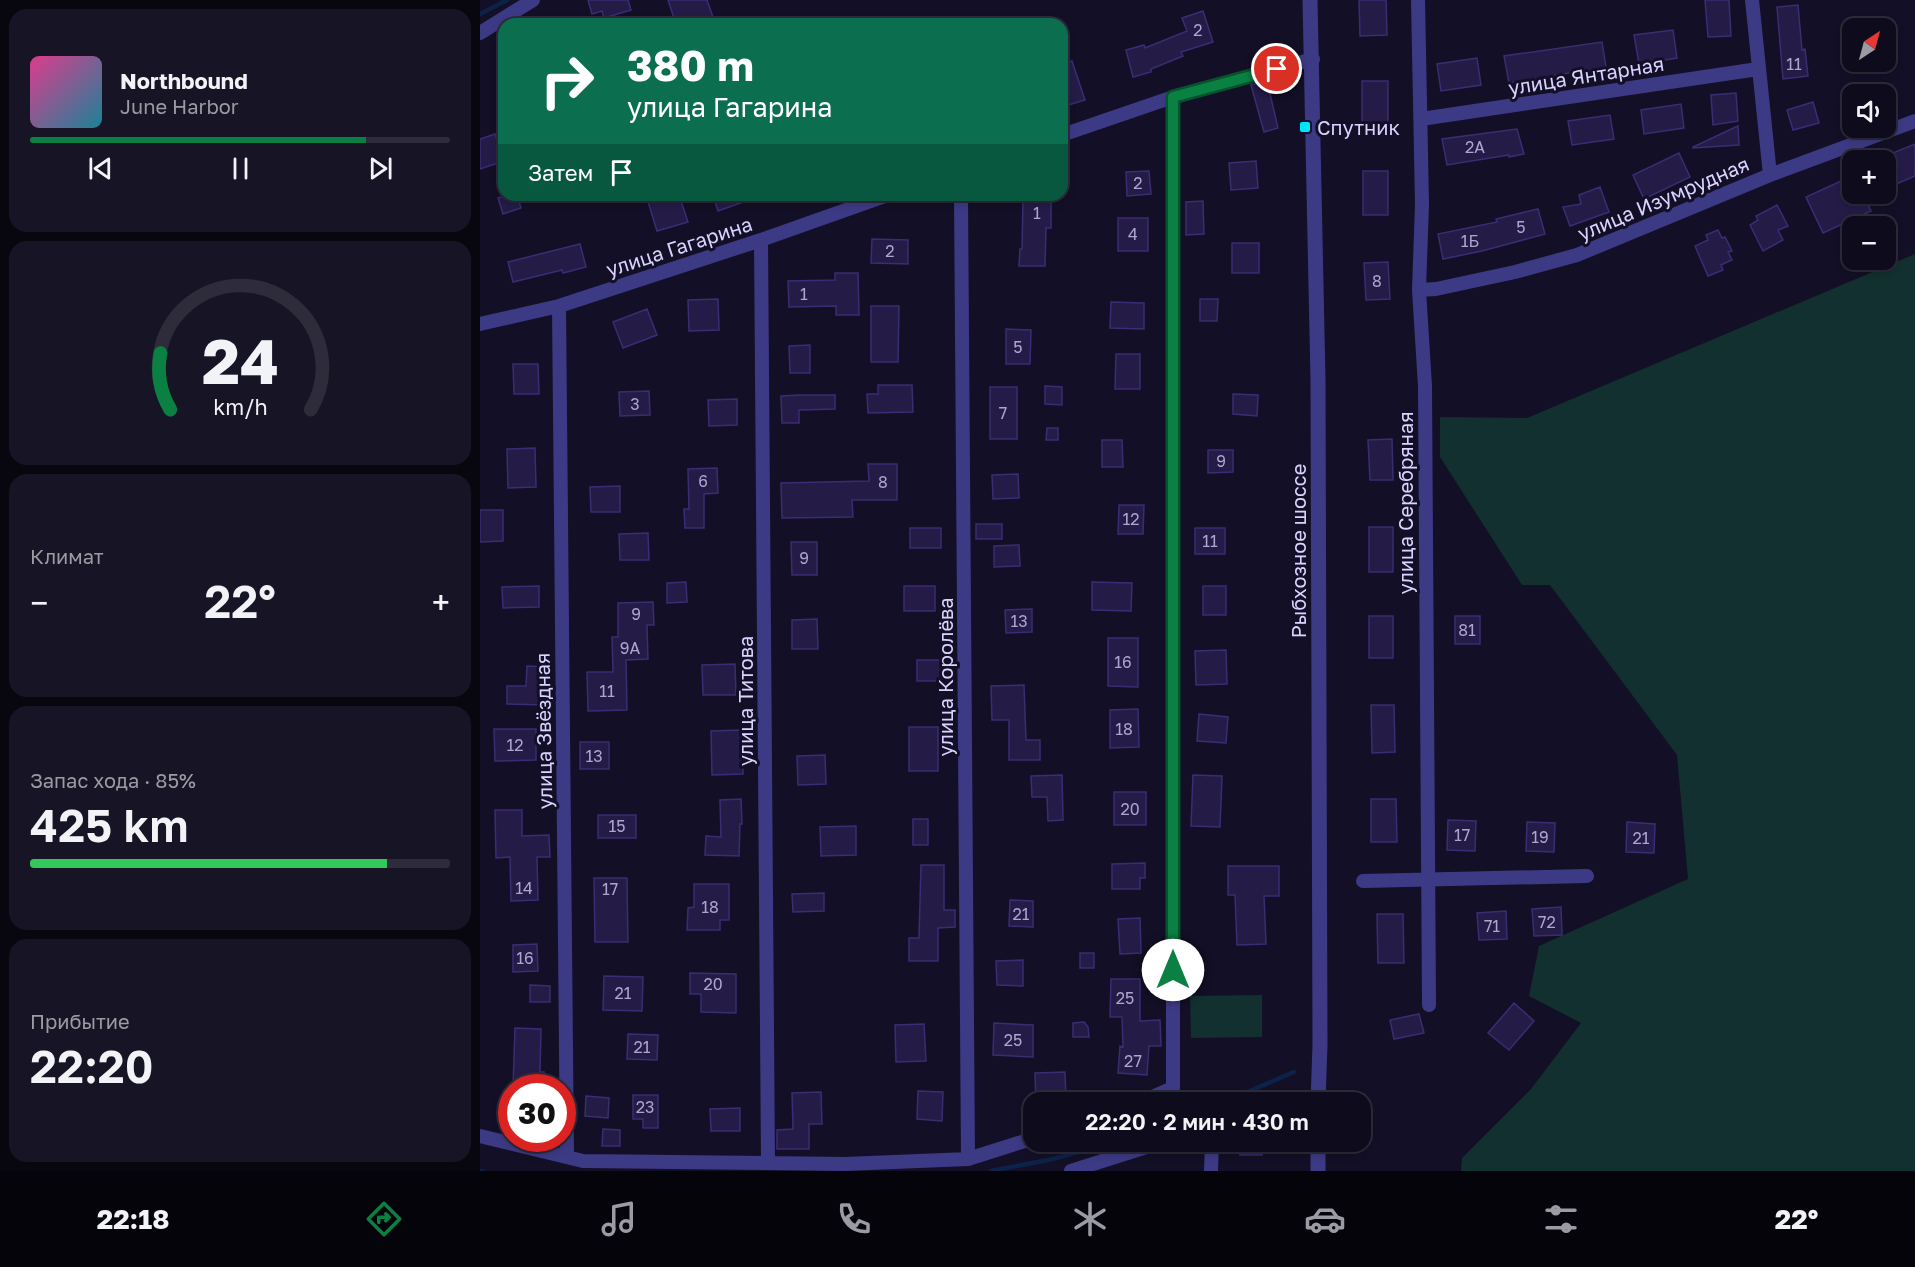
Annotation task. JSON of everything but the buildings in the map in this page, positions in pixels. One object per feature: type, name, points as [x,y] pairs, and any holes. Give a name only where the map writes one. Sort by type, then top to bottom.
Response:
[{"type":"street","points":[[504,18],[532,0]]},
{"type":"street","name":"Рыбхозное шоссе","points":[[1310,0],[1313,59],[1318,403],[1318,1092]]},
{"type":"street","name":"улица Серебряная","points":[[1418,0],[1422,204],[1419,290],[1425,386],[1429,1005]]},
{"type":"street","points":[[1752,0],[1770,175]]},
{"type":"street","points":[[480,33],[498,22]]},
{"type":"street","points":[[1068,133],[1173,97],[1313,59]]},
{"type":"street","name":"улица Янтарная","points":[[1421,119],[1758,69]]},
{"type":"street","points":[[1164,1092],[1173,1088],[1173,97]]},
{"type":"street","name":"улица Изумрудная","points":[[1419,290],[1436,289],[1577,255],[1770,175],[1915,121]]},
{"type":"street","name":"улица Гагарина","points":[[480,324],[559,306],[761,240],[871,201]]},
{"type":"street","name":"улица Королёва","points":[[961,201],[968,1159]]},
{"type":"street","name":"улица Титова","points":[[761,240],[768,1162]]},
{"type":"street","name":"улица Звёздная","points":[[559,306],[567,1156]]},
{"type":"street","points":[[1363,881],[1587,876]]},
{"type":"street","points":[[480,1136],[583,1161],[845,1164],[968,1159],[1023,1142]]},
{"type":"street","points":[[1071,1171],[1131,1152]]},
{"type":"street","points":[[1211,1171],[1212,1152]]},
{"type":"street","points":[[1318,1152],[1318,1171]]},
{"type":"green space","points":[[1915,254],[1915,1171],[1461,1171],[1462,1158],[1531,1089],[1581,1023],[1529,996],[1539,946],[1688,879],[1677,755],[1550,585],[1522,585],[1440,457],[1440,417],[1527,418],[1877,270],[1896,270],[1896,262]]},
{"type":"green space","points":[[1262,995],[1262,1037],[1191,1038],[1190,996]]},
{"type":"waterway","points":[[480,14],[507,0]]},
{"type":"waterway","points":[[1247,1092],[1294,1072]]},
{"type":"waterway","points":[[991,1171],[1078,1152]]},
{"type":"place","name":"Спутник","points":[[1305,127]]},
{"type":"route","points":[[1173,970],[1173,97],[1277,69]]}]
